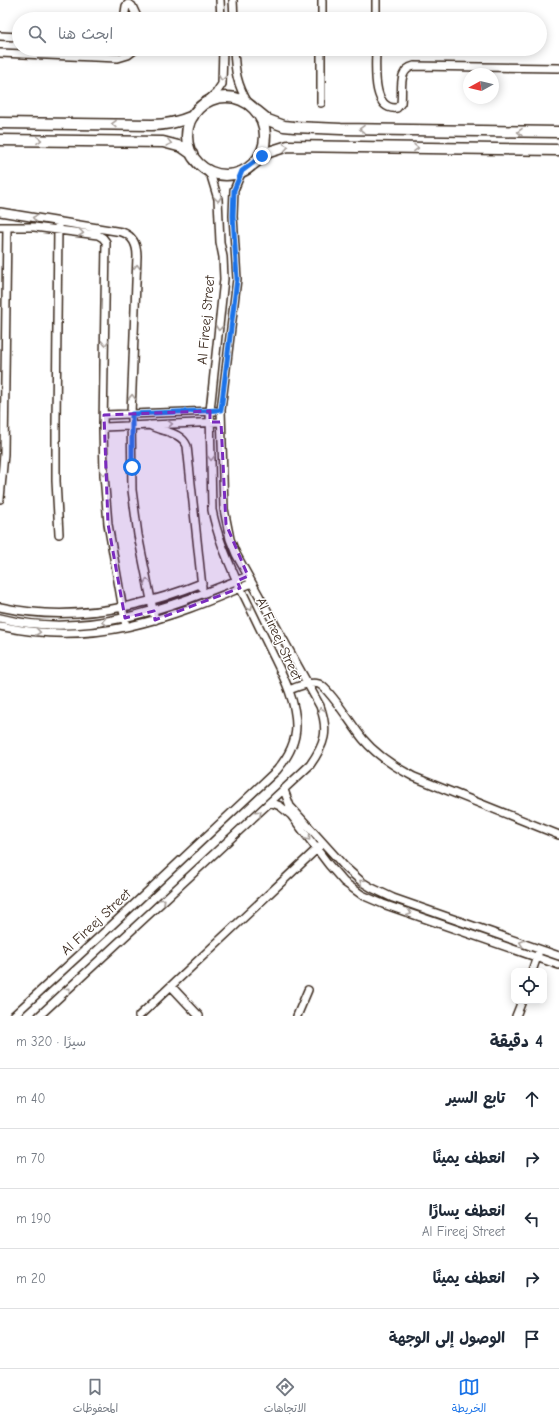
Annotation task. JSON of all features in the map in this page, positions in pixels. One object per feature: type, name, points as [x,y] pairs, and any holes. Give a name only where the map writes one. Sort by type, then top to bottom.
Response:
[{"type":"street","points":[[220,0],[221,12]]},
{"type":"street","points":[[232,0],[233,12]]},
{"type":"street","points":[[322,0],[322,12]]},
{"type":"street","points":[[376,0],[376,12]]},
{"type":"street","points":[[125,12],[128,2],[135,12]]},
{"type":"street","points":[[0,36],[12,37]]},
{"type":"street","points":[[0,53],[12,54]]},
{"type":"street","points":[[71,56],[118,58],[125,56]]},
{"type":"street","points":[[192,154],[188,128],[193,116],[201,106],[216,93],[222,84],[223,56]]},
{"type":"street","points":[[234,56],[237,80],[241,92],[248,103],[268,120],[284,126],[341,129],[559,132]]},
{"type":"street","points":[[321,56],[321,103]]},
{"type":"street","points":[[376,56],[377,90],[383,102],[393,108],[397,108],[402,103],[403,75],[407,69],[414,66],[559,68]]},
{"type":"street","points":[[206,102],[223,97],[232,97],[248,103]]},
{"type":"street","points":[[252,165],[261,153],[265,139],[263,124],[257,112]]},
{"type":"street","points":[[0,123],[158,125],[180,122],[193,116]]},
{"type":"street","points":[[0,140],[163,142],[182,147],[192,154],[201,165],[210,171],[221,174],[231,174],[242,171],[269,152],[288,146],[559,150]]},
{"type":"street","name":"Al Fireej Street","points":[[12,1016],[111,926],[277,770],[291,750],[295,739],[296,714],[289,690],[225,557],[215,526],[211,494],[210,411],[224,279],[218,199],[211,176],[201,165]]},
{"type":"street","name":"Al Fireej Street","points":[[39,1016],[284,790],[310,765],[323,743],[325,730],[324,718],[320,706],[236,554],[226,524],[222,494],[221,410],[237,279],[233,216],[234,190],[242,171]]},
{"type":"street","points":[[0,212],[122,232],[131,237],[136,246],[137,256],[131,425],[132,467],[135,513],[155,620]]},
{"type":"street","points":[[58,222],[56,481],[59,534]]},
{"type":"street","points":[[0,499],[4,454],[4,227],[34,227],[98,235],[106,242],[103,426],[104,475],[108,524],[126,627]]},
{"type":"street","points":[[221,248],[235,247]]},
{"type":"street","points":[[224,279],[237,279]]},
{"type":"street","points":[[104,415],[221,410]]},
{"type":"street","points":[[103,426],[221,422]]},
{"type":"street","points":[[148,425],[179,436],[187,446],[204,603]]},
{"type":"street","points":[[0,618],[53,625],[106,622],[154,611],[237,581],[250,580]]},
{"type":"street","points":[[0,626],[47,633],[69,634],[96,632],[126,627],[155,620],[204,603],[240,588],[250,580]]},
{"type":"street","points":[[0,607],[25,612],[52,614],[83,613],[151,601],[202,583]]},
{"type":"street","points":[[22,630],[23,622]]},
{"type":"street","points":[[289,690],[308,684],[319,684],[325,689],[363,740],[397,768],[414,777],[559,835]]},
{"type":"street","points":[[284,790],[290,806],[323,844],[353,875],[372,888],[393,898],[559,956]]},
{"type":"street","points":[[270,802],[280,806],[291,815],[336,874],[352,889],[372,900],[390,907],[559,965]]},
{"type":"street","points":[[139,1016],[323,844]]},
{"type":"street","points":[[390,907],[393,898]]},
{"type":"street","points":[[533,968],[540,950]]},
{"type":"street","points":[[171,986],[198,1016]]},
{"type":"street","points":[[297,1016],[308,990]]},
{"type":"street","points":[[516,1016],[521,1004]]},
{"type":"highlighted area","points":[[210,411],[210,422],[221,422],[226,524],[248,576],[237,581],[240,588],[155,620],[154,611],[125,618],[108,524],[104,415]]},
{"type":"route","points":[[132,467],[132,414],[221,410],[237,279],[233,216],[234,190],[242,171],[262,156]]}]
